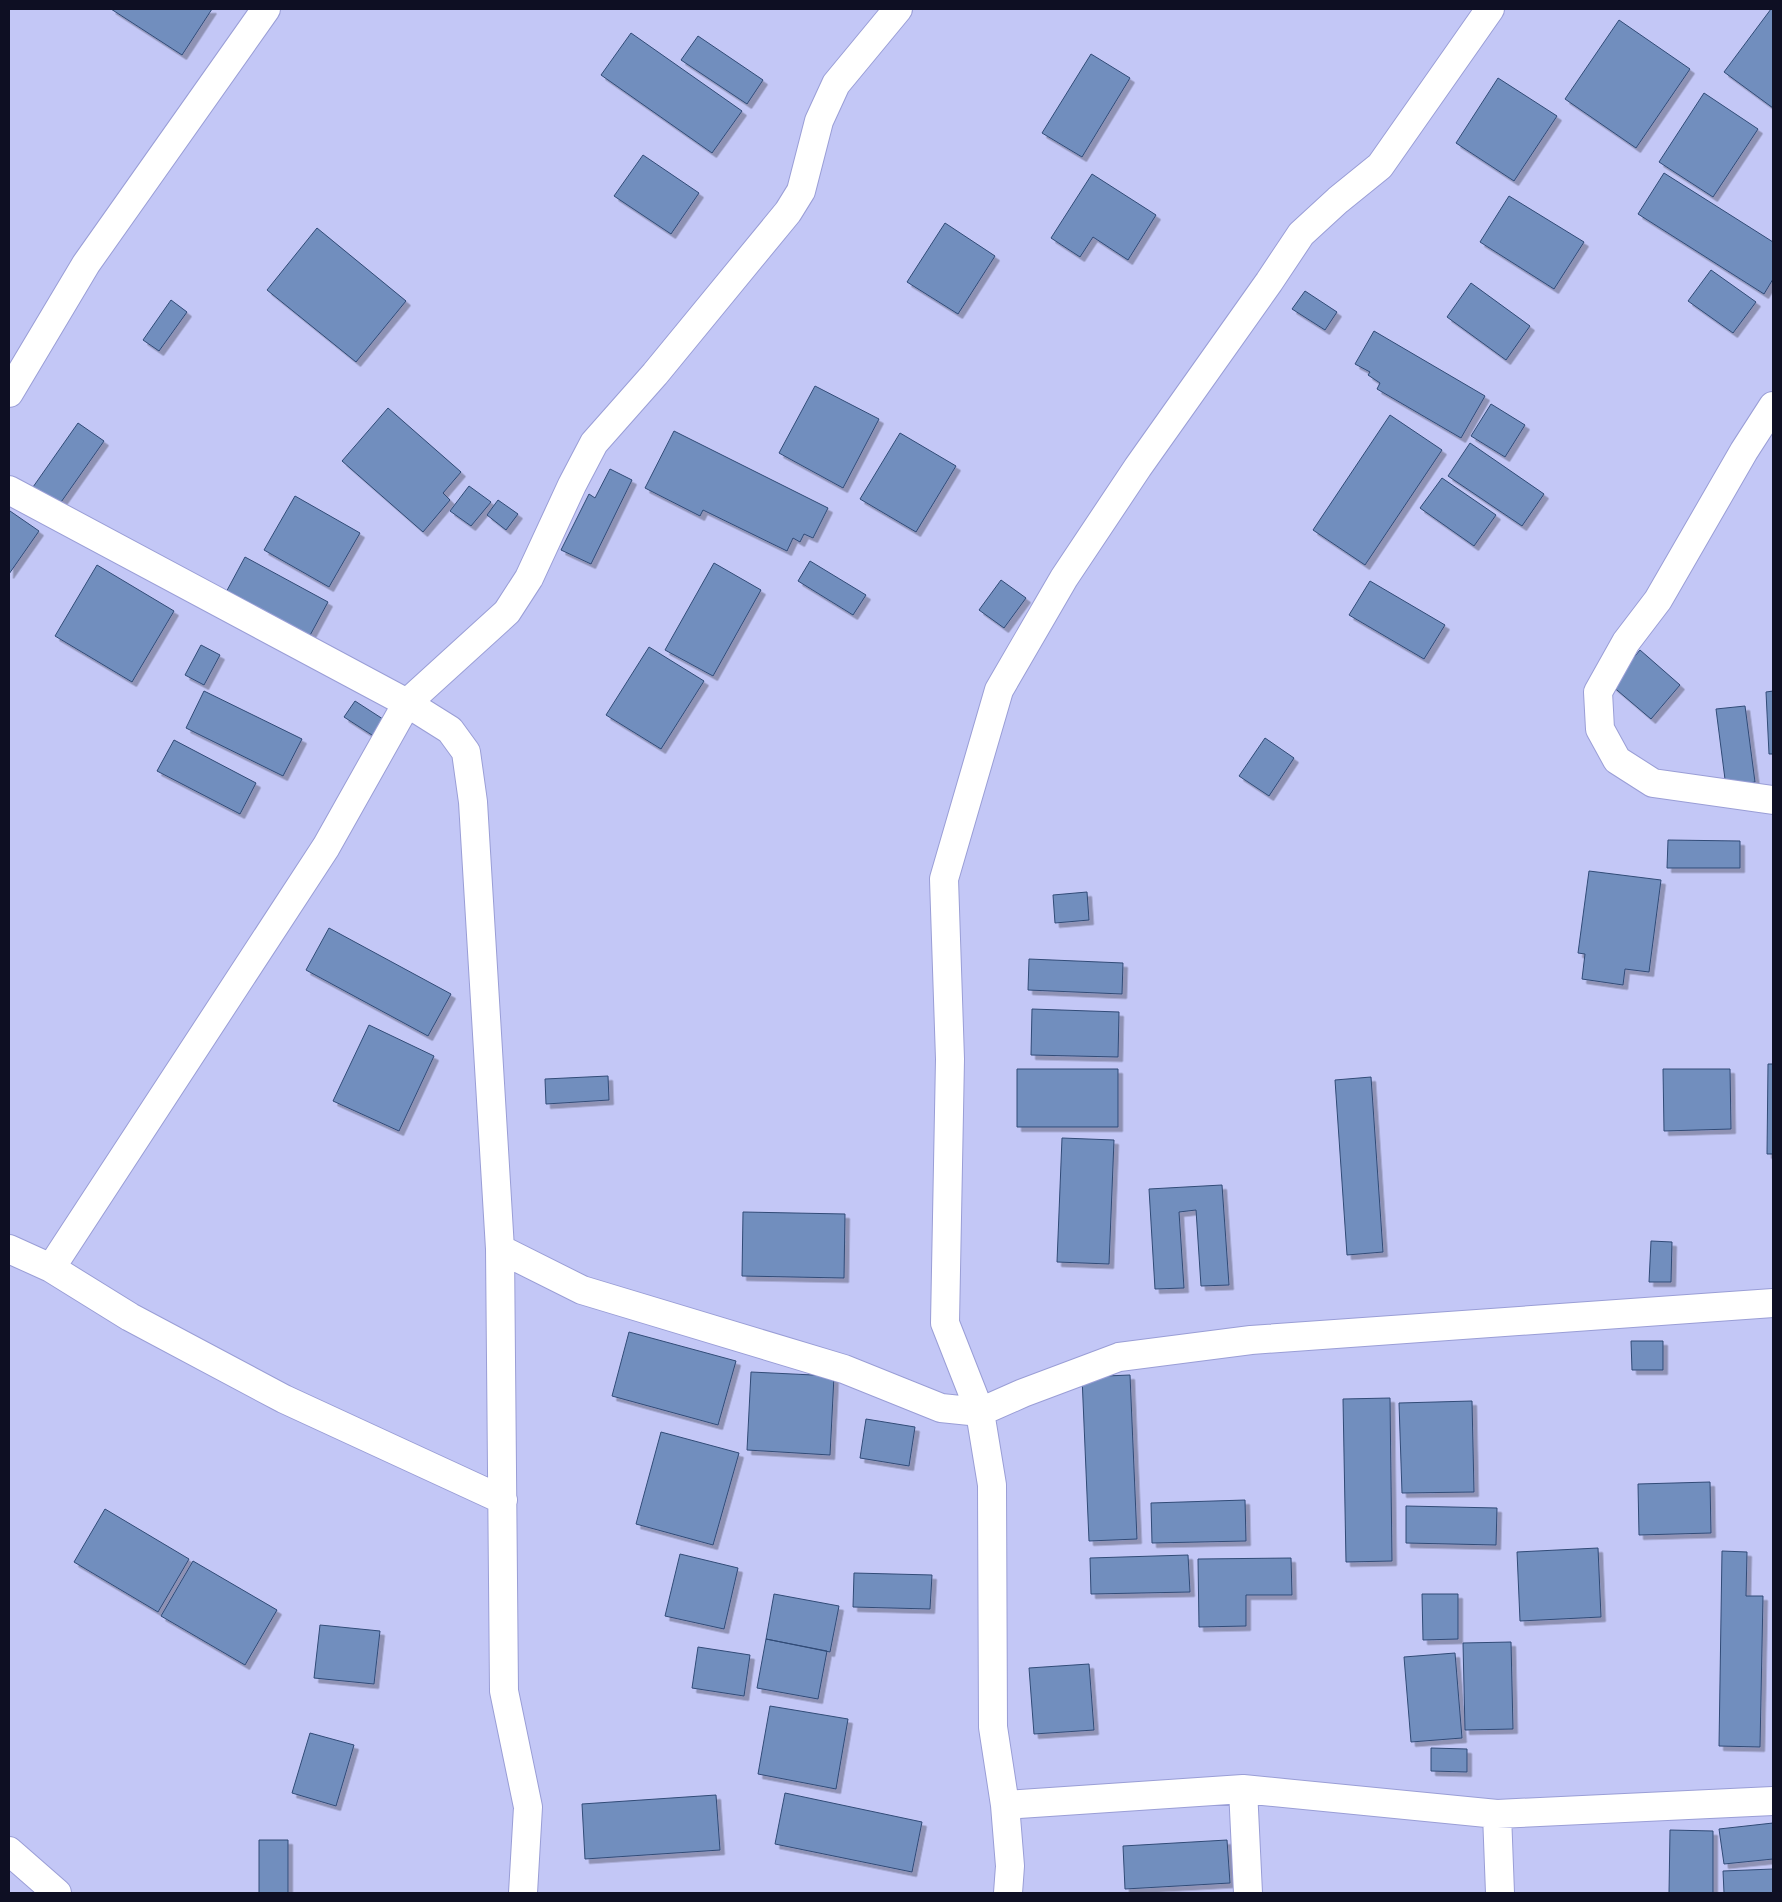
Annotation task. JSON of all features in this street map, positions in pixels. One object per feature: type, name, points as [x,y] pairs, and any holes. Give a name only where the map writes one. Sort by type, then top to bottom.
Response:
[{"type":"street","points":[[9,393],[86,264],[266,9]]},
{"type":"street","points":[[51,1268],[326,847],[407,703],[507,612],[530,578],[572,485],[594,444],[655,374],[788,212],[800,191],[819,121],[836,84],[898,9]]},
{"type":"street","points":[[1008,1893],[1010,1866],[1005,1805],[993,1727],[992,1485],[980,1412],[945,1323],[950,1059],[944,879],[999,690],[1064,578],[1138,467],[1301,234],[1338,200],[1380,166],[1490,9]]},
{"type":"street","points":[[1773,406],[1744,451],[1658,600],[1626,642],[1598,692],[1600,729],[1617,760],[1653,783],[1773,800]]},
{"type":"street","points":[[9,490],[407,703],[450,730],[466,752],[473,802],[500,1249],[504,1691],[528,1807],[523,1893]]},
{"type":"street","points":[[9,1249],[51,1268],[130,1317],[284,1399],[503,1500]]},
{"type":"street","points":[[500,1249],[582,1290],[844,1369],[941,1408],[980,1412],[1023,1393],[1119,1357],[1251,1340],[1773,1303]]},
{"type":"street","points":[[1005,1805],[1243,1789],[1497,1814],[1773,1802]]},
{"type":"street","points":[[1243,1789],[1248,1893]]},
{"type":"street","points":[[1497,1814],[1500,1893]]},
{"type":"street","points":[[9,1851],[57,1893]]},
{"type":"building","points":[[111,9],[212,9],[182,55]]},
{"type":"building","points":[[1771,9],[1773,9],[1773,108],[1724,72]]},
{"type":"building","points":[[1619,20],[1690,69],[1636,148],[1565,99]]},
{"type":"building","points":[[631,33],[742,111],[712,153],[601,75]]},
{"type":"building","points":[[698,36],[763,80],[747,104],[681,60]]},
{"type":"building","points":[[1091,54],[1130,78],[1082,157],[1042,133]]},
{"type":"building","points":[[1498,78],[1557,116],[1514,181],[1456,143]]},
{"type":"building","points":[[1704,93],[1758,129],[1713,197],[1659,162]]},
{"type":"building","points":[[643,155],[699,193],[671,234],[614,196]]},
{"type":"building","points":[[1664,173],[1773,242],[1773,279],[1764,294],[1638,214]]},
{"type":"building","points":[[1092,174],[1156,215],[1128,260],[1093,237],[1080,257],[1051,238]]},
{"type":"building","points":[[1509,196],[1584,242],[1554,289],[1480,242]]},
{"type":"building","points":[[945,223],[995,256],[958,314],[907,282]]},
{"type":"building","points":[[317,228],[406,301],[356,362],[267,290]]},
{"type":"building","points":[[1711,270],[1756,302],[1733,333],[1688,301]]},
{"type":"building","points":[[1471,283],[1530,326],[1506,360],[1447,317]]},
{"type":"building","points":[[1305,291],[1337,312],[1325,330],[1292,309]]},
{"type":"building","points":[[171,300],[187,312],[159,351],[143,340]]},
{"type":"building","points":[[1374,331],[1485,396],[1461,438],[1377,389],[1380,383],[1368,375],[1370,372],[1355,364]]},
{"type":"building","points":[[815,386],[879,419],[843,488],[779,453]]},
{"type":"building","points":[[1491,404],[1525,425],[1505,457],[1471,436]]},
{"type":"building","points":[[388,408],[461,472],[443,493],[450,500],[423,532],[342,461]]},
{"type":"building","points":[[1390,415],[1442,450],[1365,565],[1313,530]]},
{"type":"building","points":[[78,423],[104,441],[59,505],[33,487]]},
{"type":"building","points":[[674,431],[828,508],[813,538],[804,534],[800,542],[793,538],[787,551],[703,510],[700,516],[645,488]]},
{"type":"building","points":[[900,433],[956,466],[916,532],[860,499]]},
{"type":"building","points":[[1470,443],[1544,494],[1522,526],[1448,476]]},
{"type":"building","points":[[610,469],[632,480],[591,564],[561,550],[589,494],[595,498]]},
{"type":"building","points":[[1442,478],[1496,515],[1474,546],[1420,508]]},
{"type":"building","points":[[469,486],[491,502],[471,526],[450,511]]},
{"type":"building","points":[[295,496],[360,533],[329,587],[264,550]]},
{"type":"building","points":[[498,500],[518,514],[506,530],[487,515]]},
{"type":"building","points":[[10,511],[39,531],[9,574],[9,513]]},
{"type":"building","points":[[245,557],[328,602],[307,641],[224,596]]},
{"type":"building","points":[[810,561],[866,595],[853,615],[798,581]]},
{"type":"building","points":[[714,563],[761,590],[713,676],[665,650]]},
{"type":"building","points":[[97,565],[174,611],[132,682],[55,636]]},
{"type":"building","points":[[1001,580],[1026,598],[1004,628],[979,610]]},
{"type":"building","points":[[1370,581],[1445,625],[1424,659],[1349,615]]},
{"type":"building","points":[[201,645],[220,655],[204,685],[185,675]]},
{"type":"building","points":[[649,647],[704,681],[661,749],[606,715]]},
{"type":"building","points":[[1640,650],[1680,685],[1651,719],[1611,685]]},
{"type":"building","points":[[204,691],[302,739],[283,776],[186,728]]},
{"type":"building","points":[[1773,691],[1773,754],[1769,754],[1766,692]]},
{"type":"building","points":[[355,701],[386,721],[375,737],[344,717]]},
{"type":"building","points":[[1745,706],[1755,782],[1726,787],[1716,709]]},
{"type":"building","points":[[1265,738],[1294,758],[1269,796],[1239,776]]},
{"type":"building","points":[[174,740],[256,783],[240,814],[157,771]]},
{"type":"building","points":[[1668,840],[1740,841],[1740,868],[1667,868]]},
{"type":"building","points":[[1589,871],[1661,880],[1649,972],[1625,969],[1623,985],[1582,979],[1585,954],[1578,953]]},
{"type":"building","points":[[1087,892],[1089,920],[1055,923],[1053,895]]},
{"type":"building","points":[[329,928],[451,994],[428,1036],[306,970]]},
{"type":"building","points":[[1029,959],[1123,963],[1122,994],[1028,990]]},
{"type":"building","points":[[1032,1009],[1119,1012],[1118,1057],[1031,1055]]},
{"type":"building","points":[[369,1025],[434,1056],[399,1131],[333,1101]]},
{"type":"building","points":[[1768,1064],[1773,1064],[1773,1154],[1767,1154]]},
{"type":"building","points":[[1017,1069],[1118,1069],[1118,1127],[1017,1127]]},
{"type":"building","points":[[1663,1069],[1730,1069],[1731,1129],[1664,1131]]},
{"type":"building","points":[[608,1076],[609,1100],[546,1104],[545,1079]]},
{"type":"building","points":[[1371,1077],[1383,1252],[1347,1255],[1335,1080]]},
{"type":"building","points":[[1062,1138],[1114,1140],[1109,1264],[1057,1262]]},
{"type":"building","points":[[1222,1185],[1229,1285],[1201,1286],[1196,1210],[1179,1212],[1184,1288],[1155,1289],[1149,1189]]},
{"type":"building","points":[[743,1212],[845,1214],[844,1278],[742,1276]]},
{"type":"building","points":[[1651,1241],[1672,1242],[1671,1282],[1649,1282]]},
{"type":"building","points":[[629,1332],[736,1361],[718,1425],[612,1396]]},
{"type":"building","points":[[1631,1341],[1663,1341],[1663,1370],[1632,1370]]},
{"type":"building","points":[[751,1372],[834,1376],[830,1455],[747,1450]]},
{"type":"building","points":[[1130,1375],[1137,1539],[1089,1541],[1082,1377]]},
{"type":"building","points":[[1390,1398],[1392,1561],[1346,1562],[1343,1399]]},
{"type":"building","points":[[1472,1401],[1474,1492],[1402,1493],[1399,1403]]},
{"type":"building","points":[[866,1419],[915,1427],[909,1466],[860,1458]]},
{"type":"building","points":[[661,1432],[739,1453],[713,1545],[636,1524]]},
{"type":"building","points":[[1710,1482],[1711,1533],[1639,1535],[1638,1484]]},
{"type":"building","points":[[1245,1500],[1246,1541],[1152,1543],[1151,1503]]},
{"type":"building","points":[[1406,1506],[1497,1508],[1496,1545],[1406,1543]]},
{"type":"building","points":[[105,1509],[189,1559],[158,1612],[74,1562]]},
{"type":"building","points":[[1598,1548],[1601,1617],[1520,1621],[1517,1552]]},
{"type":"building","points":[[1722,1551],[1747,1552],[1746,1596],[1763,1596],[1760,1747],[1719,1746]]},
{"type":"building","points":[[680,1554],[738,1568],[724,1629],[665,1616]]},
{"type":"building","points":[[1188,1555],[1190,1592],[1091,1594],[1090,1558]]},
{"type":"building","points":[[1291,1558],[1292,1595],[1246,1595],[1246,1626],[1199,1627],[1198,1559]]},
{"type":"building","points":[[193,1561],[277,1610],[245,1665],[161,1616]]},
{"type":"building","points":[[854,1573],[932,1575],[930,1609],[853,1607]]},
{"type":"building","points":[[774,1594],[839,1606],[830,1652],[766,1639]]},
{"type":"building","points":[[1422,1594],[1458,1594],[1458,1639],[1423,1640]]},
{"type":"building","points":[[320,1625],[380,1631],[374,1684],[314,1678]]},
{"type":"building","points":[[766,1639],[827,1651],[818,1699],[757,1688]]},
{"type":"building","points":[[1511,1642],[1513,1729],[1465,1730],[1463,1643]]},
{"type":"building","points":[[698,1647],[750,1655],[744,1696],[692,1688]]},
{"type":"building","points":[[1455,1653],[1462,1738],[1411,1742],[1404,1657]]},
{"type":"building","points":[[1089,1664],[1094,1730],[1034,1734],[1029,1668]]},
{"type":"building","points":[[770,1706],[848,1719],[836,1789],[758,1774]]},
{"type":"building","points":[[310,1733],[354,1745],[336,1806],[292,1793]]},
{"type":"building","points":[[1431,1748],[1467,1749],[1467,1772],[1431,1771]]},
{"type":"building","points":[[785,1793],[922,1822],[912,1872],[775,1844]]},
{"type":"building","points":[[716,1795],[720,1850],[585,1859],[582,1804]]},
{"type":"building","points":[[1773,1823],[1773,1859],[1724,1864],[1719,1829]]},
{"type":"building","points":[[1670,1830],[1713,1831],[1713,1893],[1669,1893]]},
{"type":"building","points":[[259,1840],[288,1840],[288,1893],[259,1893]]},
{"type":"building","points":[[1227,1840],[1230,1883],[1125,1889],[1123,1846]]},
{"type":"building","points":[[1773,1869],[1773,1893],[1724,1893],[1723,1871]]}]
